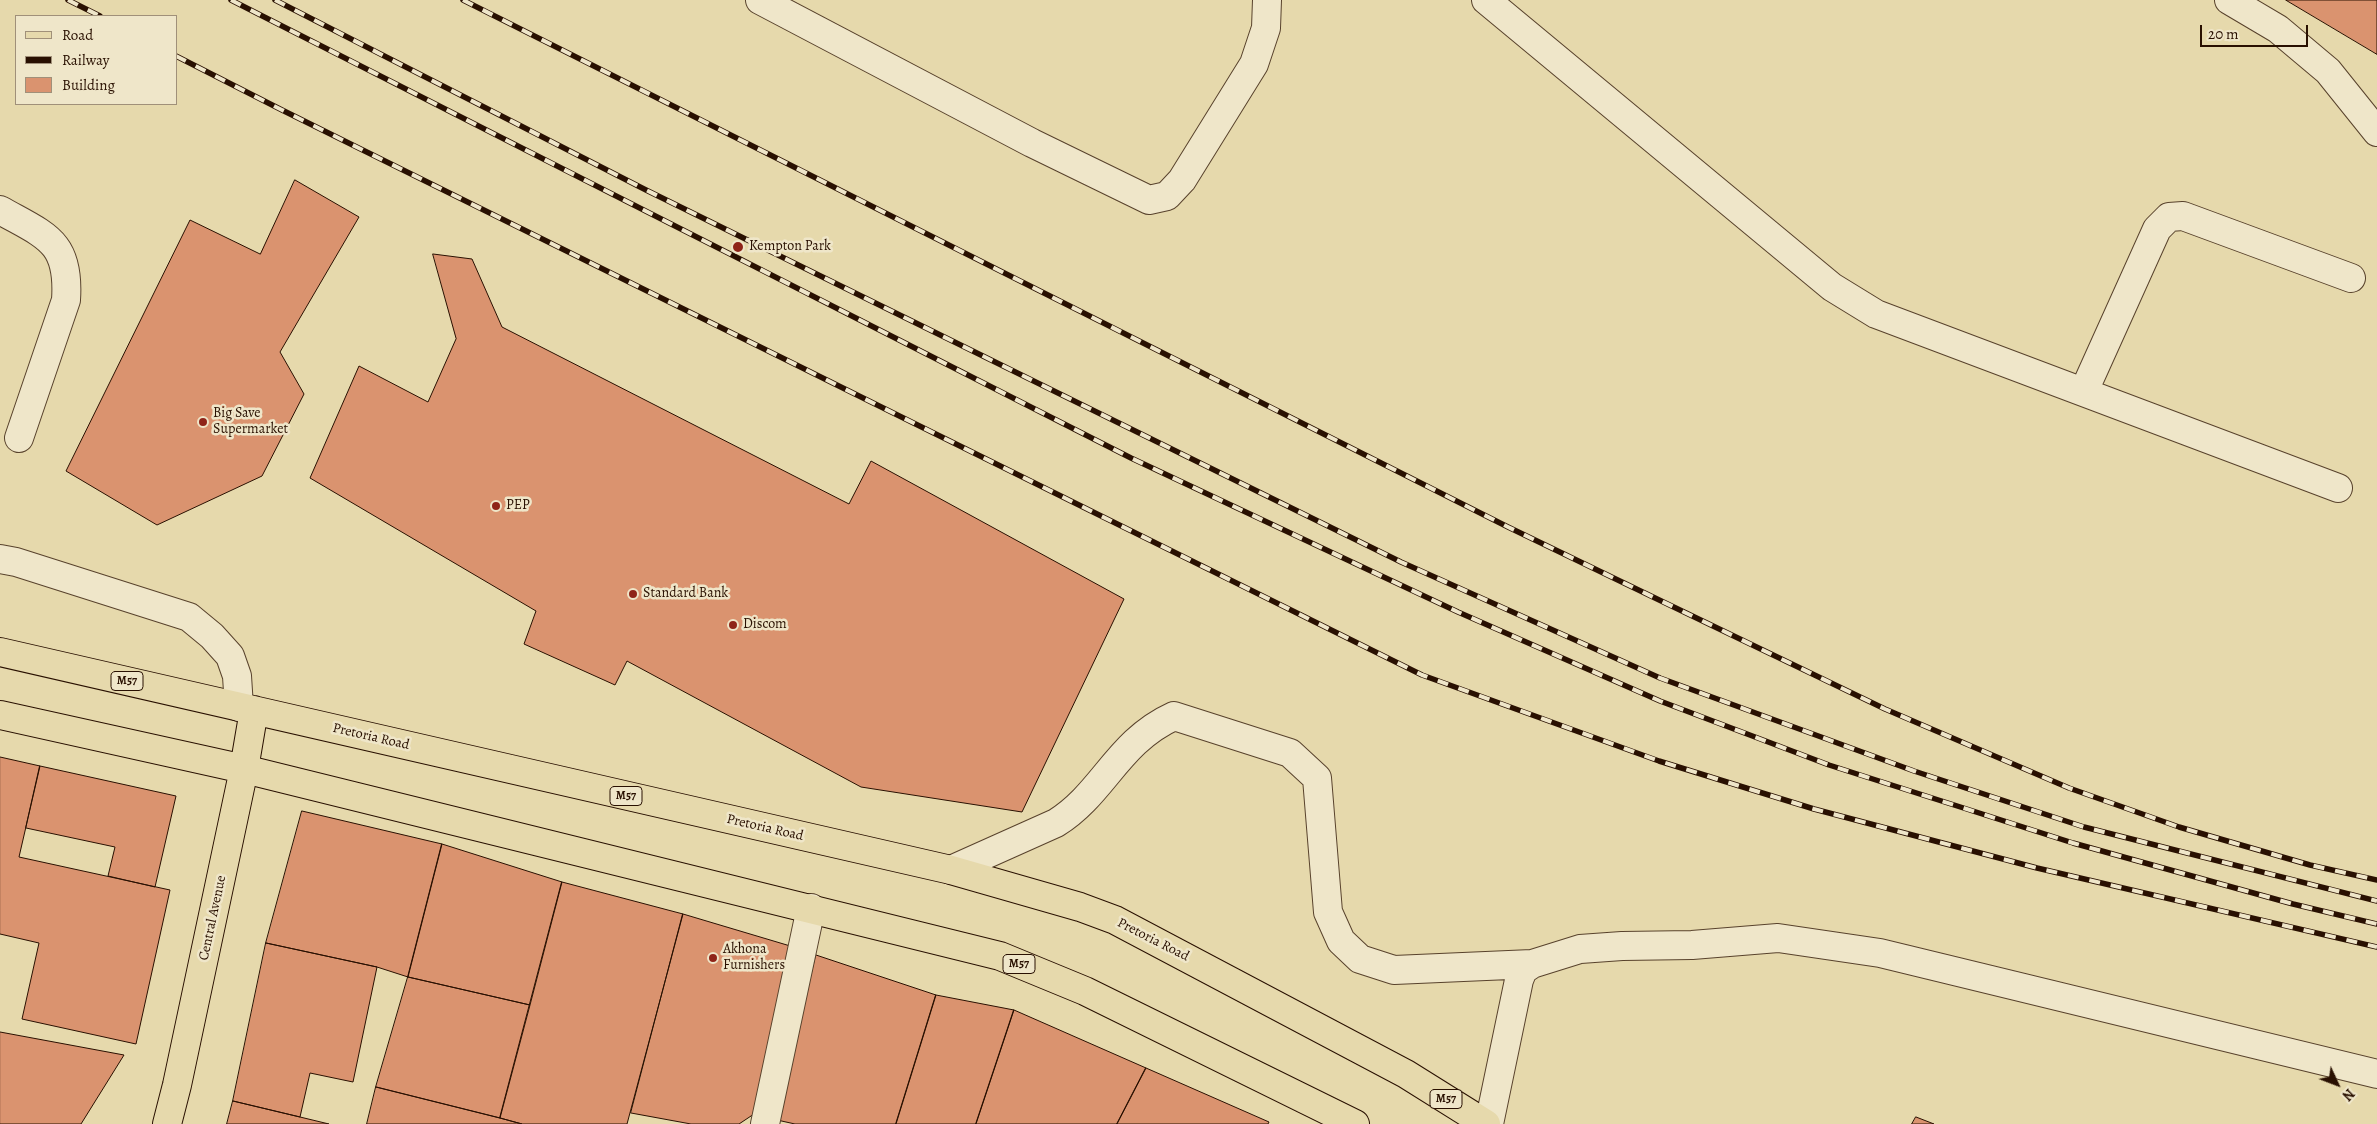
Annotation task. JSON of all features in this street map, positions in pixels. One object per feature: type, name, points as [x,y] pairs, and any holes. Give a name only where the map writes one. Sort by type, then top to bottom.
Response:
[{"type":"main road","name":"Pretoria Road","points":[[0,652],[950,870],[1080,907],[1115,920],[1406,1074],[1487,1124]]},
{"type":"main road","name":"Central Avenue","points":[[167,1124],[177,1085],[244,768],[246,708]]},
{"type":"main road","name":"M57","points":[[0,714],[244,768],[1000,956],[1085,991],[1355,1124]]},
{"type":"lane","points":[[760,0],[1032,143],[1149,200],[1167,196],[1182,180],[1254,64],[1266,28],[1267,0]]},
{"type":"lane","points":[[1486,0],[1832,287],[1876,314],[2338,488]]},
{"type":"lane","points":[[2230,0],[2293,40],[2328,71],[2377,132]]},
{"type":"lane","points":[[0,210],[46,237],[58,250],[67,277],[66,300],[19,438]]},
{"type":"lane","points":[[2084,391],[2157,229],[2170,217],[2183,216],[2351,278]]},
{"type":"lane","points":[[0,559],[16,562],[188,617],[212,636],[230,656],[246,708]]},
{"type":"lane","points":[[950,870],[1056,823],[1070,814],[1129,747],[1151,728],[1174,716],[1290,753],[1317,778],[1328,912],[1340,941],[1360,959],[1394,970],[1532,964],[1580,949],[1692,945],[1778,938],[1880,953],[2377,1074]]},
{"type":"lane","points":[[765,1124],[812,908]]},
{"type":"lane","points":[[1487,1124],[1519,980],[1523,970],[1532,964]]},
{"type":"building","points":[[2286,0],[2377,0],[2377,54]]},
{"type":"building","points":[[295,180],[359,217],[280,352],[304,394],[262,476],[157,525],[66,471],[190,220],[260,254]]},
{"type":"building","points":[[433,254],[472,259],[502,327],[849,504],[871,461],[1124,599],[1022,812],[861,787],[627,661],[615,685],[524,644],[536,611],[310,478],[359,366],[428,402],[456,339]]},
{"type":"building","points":[[0,757],[40,766],[19,857],[170,890],[136,1044],[22,1019],[39,943],[0,934]]},
{"type":"building","points":[[40,766],[176,796],[155,887],[108,876],[115,847],[26,828]]},
{"type":"building","points":[[302,811],[442,844],[408,977],[377,967],[266,943]]},
{"type":"building","points":[[442,844],[562,882],[530,1005],[408,977]]},
{"type":"building","points":[[562,882],[683,914],[627,1124],[522,1124],[500,1118]]},
{"type":"building","points":[[683,914],[797,948],[757,1112],[739,1124],[691,1124],[631,1113]]},
{"type":"building","points":[[266,943],[377,967],[353,1082],[310,1073],[300,1117],[233,1101]]},
{"type":"building","points":[[816,955],[936,995],[896,1124],[795,1124],[777,1120]]},
{"type":"building","points":[[408,977],[530,1005],[500,1118],[376,1087]]},
{"type":"building","points":[[936,995],[1014,1010],[976,1124],[896,1124]]},
{"type":"building","points":[[1014,1010],[1146,1068],[1117,1124],[976,1124]]},
{"type":"building","points":[[0,1032],[124,1055],[81,1124],[0,1124]]},
{"type":"building","points":[[1146,1068],[1269,1122],[1268,1124],[1117,1124]]},
{"type":"building","points":[[376,1087],[500,1118],[522,1124],[367,1124]]},
{"type":"building","points":[[233,1101],[300,1117],[329,1124],[227,1124]]},
{"type":"building","points":[[1916,1117],[1934,1124],[1912,1124]]},
{"type":"railway","points":[[68,0],[98,15]]},
{"type":"railway","points":[[231,0],[1131,458],[1458,612],[1660,701],[1829,765],[2073,843],[2293,904],[2377,924]]},
{"type":"railway","points":[[275,0],[646,190],[1401,562],[1660,678],[1914,771],[2084,827],[2377,901]]},
{"type":"railway","points":[[463,0],[1508,527],[1885,709],[2069,788],[2179,827],[2310,865],[2377,880]]},
{"type":"railway","points":[[178,57],[1422,675],[1659,761],[1814,809],[2037,868],[2377,947]]},
{"type":"place","name":"Kempton Park","points":[[738,247]]},
{"type":"place","name":"Big Save Supermarket","points":[[203,422]]},
{"type":"place","name":"PEP","points":[[496,506]]},
{"type":"place","name":"Standard Bank","points":[[633,594]]},
{"type":"place","name":"Discom","points":[[733,625]]},
{"type":"place","name":"Akhona Furnishers","points":[[713,958]]}]
